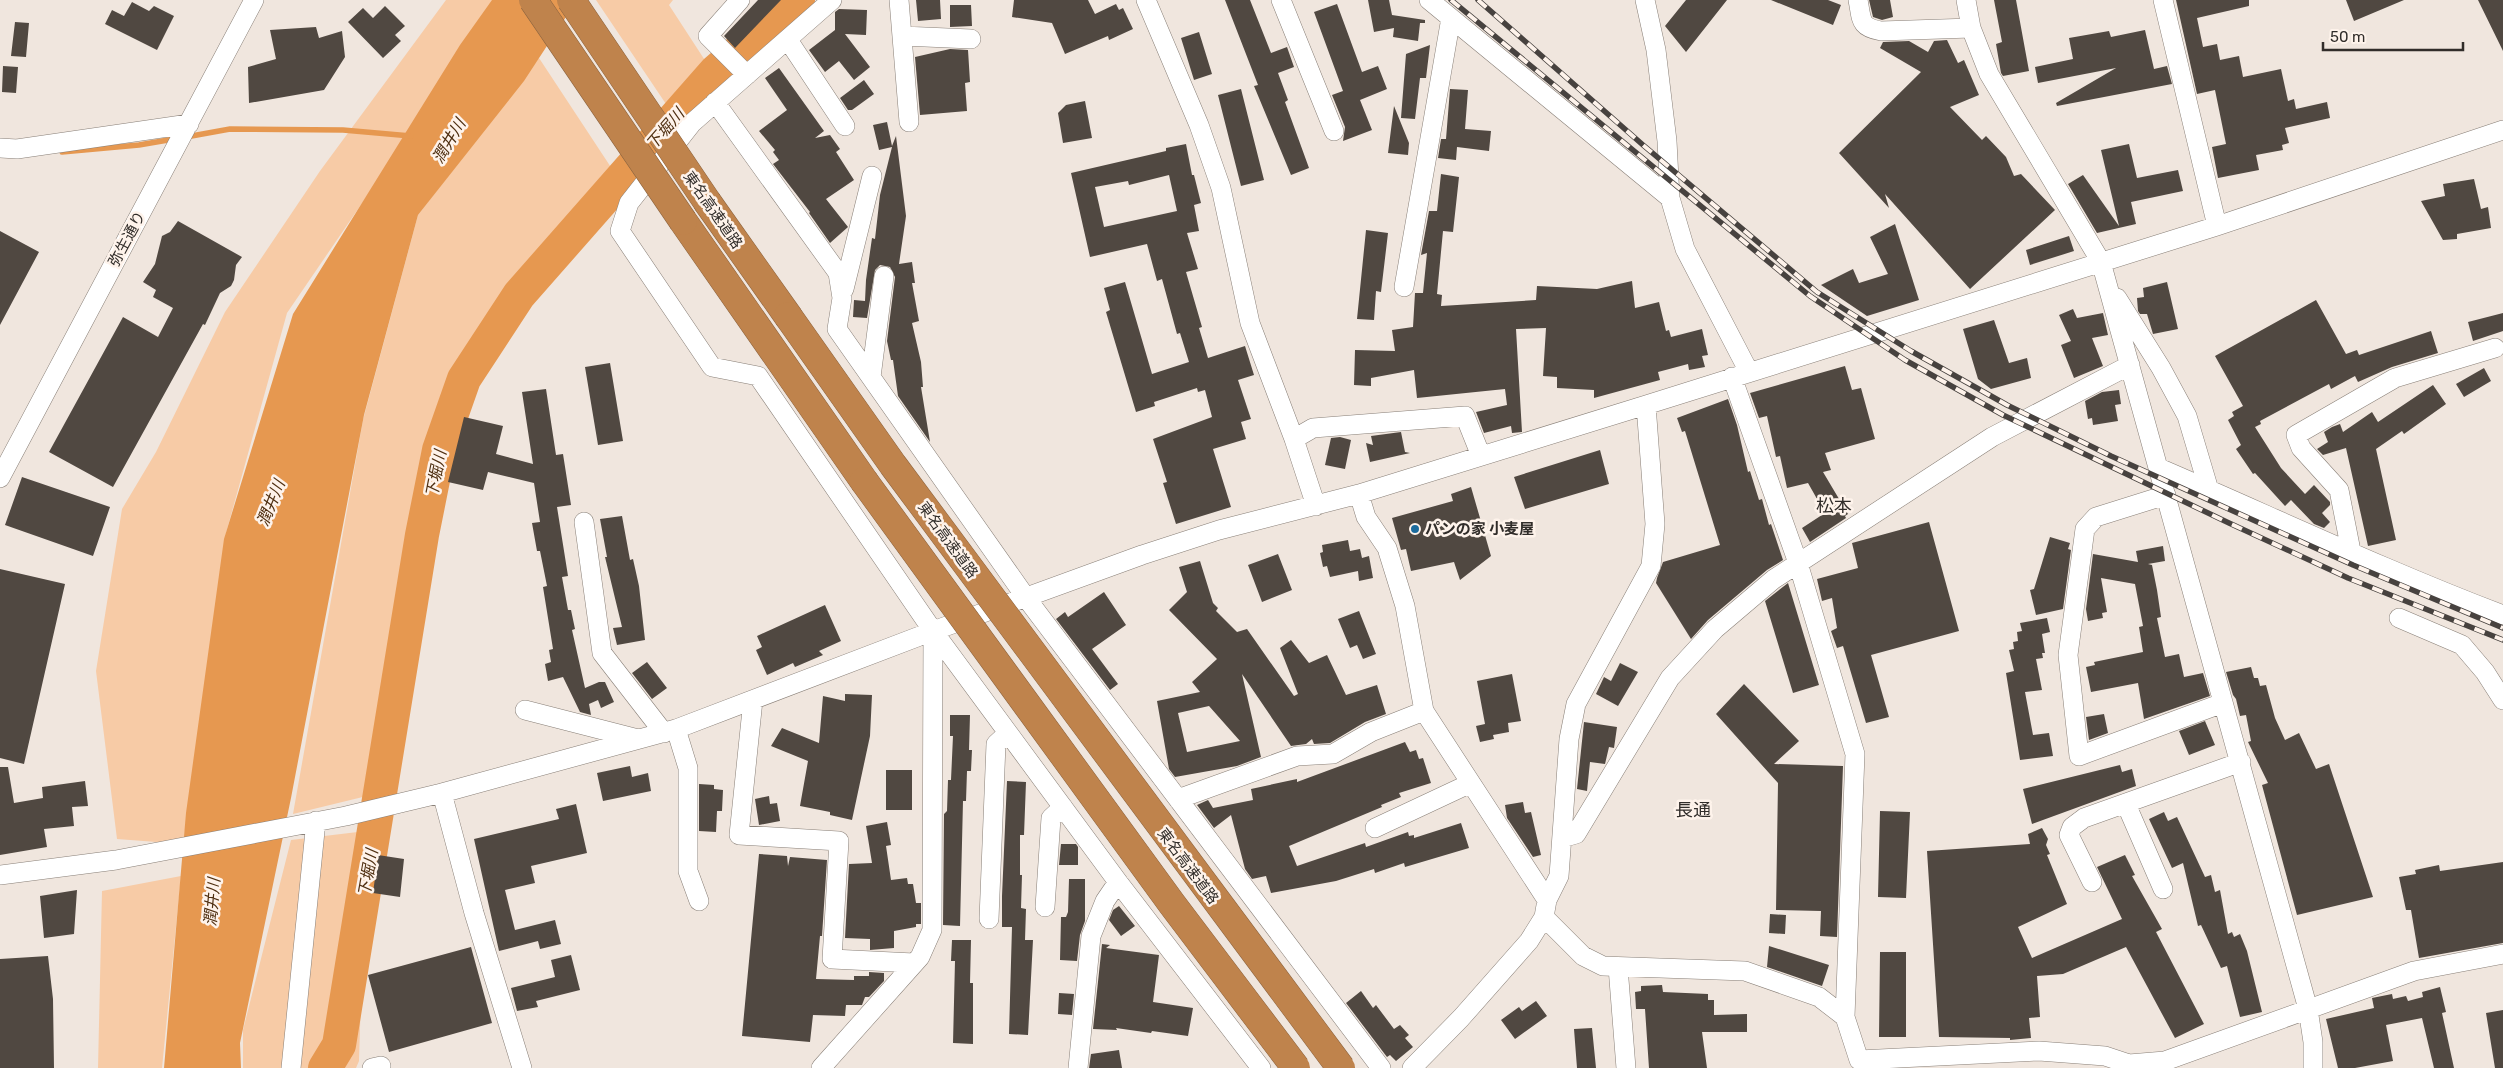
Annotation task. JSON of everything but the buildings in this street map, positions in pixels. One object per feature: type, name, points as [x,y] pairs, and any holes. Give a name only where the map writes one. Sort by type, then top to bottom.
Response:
[{"type":"highway","name":"東名高速道路","points":[[533,0],[763,337],[976,636],[1296,1068]]},
{"type":"highway","name":"東名高速道路","points":[[571,0],[708,203],[905,481],[1341,1068]]},
{"type":"street","name":"弥生通り","points":[[0,478],[254,0]]},
{"type":"street","points":[[740,0],[708,36],[744,72]]},
{"type":"street","points":[[832,0],[788,40],[744,72],[716,102],[692,123],[629,203],[620,231],[712,367],[758,376],[933,631],[1118,882],[1261,1068]]},
{"type":"street","points":[[899,0],[909,122]]},
{"type":"street","points":[[1146,0],[1199,125],[1221,188],[1250,323],[1294,439],[1316,506]]},
{"type":"street","points":[[1282,0],[1334,131]]},
{"type":"street","points":[[1429,0],[1670,198]]},
{"type":"street","points":[[1645,0],[1656,50],[1667,141],[1670,198],[1685,249],[1741,375],[1856,754],[1845,1017],[1859,1060],[1929,1062],[2040,1051],[2106,1056],[2129,1064],[2165,1061],[2414,971],[2503,954]]},
{"type":"street","points":[[1858,0],[1862,24],[1866,28],[1881,31],[1971,28]]},
{"type":"street","points":[[1966,0],[1971,28],[1989,74],[2101,262],[2308,1009],[2313,1042],[2314,1068]]},
{"type":"street","points":[[2163,0],[2217,226]]},
{"type":"street","points":[[1404,287],[1451,18]]},
{"type":"street","points":[[902,36],[971,39]]},
{"type":"street","points":[[788,40],[845,126]]},
{"type":"street","points":[[716,102],[838,273],[842,298]]},
{"type":"street","points":[[0,148],[17,150],[189,124]]},
{"type":"street","points":[[0,875],[116,860],[346,816],[404,803],[670,731],[933,631],[1027,599],[1142,555],[1219,530],[1359,494],[1646,405],[2217,226],[2503,130]]},
{"type":"street","points":[[872,176],[842,298],[837,329],[1027,599],[1381,1068]]},
{"type":"street","points":[[871,377],[884,276]]},
{"type":"street","points":[[2106,281],[2162,368],[2187,416],[2209,490]]},
{"type":"street","points":[[2351,551],[2339,490],[2301,448],[2296,435],[2395,378],[2495,348]]},
{"type":"street","points":[[1562,838],[1576,834],[1670,678],[1715,629],[1774,579],[1992,437],[2130,365]]},
{"type":"street","points":[[1412,1068],[1461,1018],[1529,940],[1546,908],[1559,876],[1569,738],[1576,704],[1651,566],[1655,524],[1646,405]]},
{"type":"street","points":[[1294,439],[1313,428],[1465,416],[1481,456]]},
{"type":"street","points":[[2159,468],[2351,551],[2415,581],[2503,615]]},
{"type":"street","points":[[1359,494],[1366,517],[1387,548],[1405,606],[1424,712],[1470,783],[1546,908],[1583,956],[1603,966],[1745,972],[1819,997],[1845,1017]]},
{"type":"street","points":[[2166,496],[2096,516],[2085,528],[2068,655],[2080,756],[2223,703]]},
{"type":"street","points":[[584,522],[602,653],[670,731],[688,768],[688,871],[699,901]]},
{"type":"street","points":[[2399,618],[2462,645],[2484,672],[2503,700]]},
{"type":"street","points":[[821,1068],[920,957],[932,930],[933,631]]},
{"type":"street","points":[[753,700],[739,835],[839,841],[832,959],[914,963]]},
{"type":"street","points":[[525,710],[639,740]]},
{"type":"street","points":[[1178,799],[1297,756],[1333,754],[1371,732],[1424,712]]},
{"type":"street","points":[[989,919],[996,744],[1008,733]]},
{"type":"street","points":[[2092,882],[2069,835],[2072,827],[2084,818],[2241,762]]},
{"type":"street","points":[[1375,828],[1470,783]]},
{"type":"street","points":[[442,793],[474,913],[522,1068]]},
{"type":"street","points":[[2126,804],[2163,889]]},
{"type":"street","points":[[1045,907],[1051,818],[1063,807]]},
{"type":"street","points":[[291,1068],[310,823]]},
{"type":"street","points":[[1078,1068],[1091,936],[1105,901],[1118,882]]},
{"type":"street","points":[[1618,967],[1626,1068]]},
{"type":"shaded area","points":[[446,0],[493,0],[369,193],[287,313],[226,533],[183,844],[117,839],[96,671],[122,509],[156,452],[225,312],[320,171]]},
{"type":"shaded area","points":[[596,0],[673,0],[669,5],[708,65],[668,107]]},
{"type":"shaded area","points":[[539,58],[620,181],[521,282],[431,448],[371,795],[293,814],[363,420],[418,215]]},
{"type":"shaded area","points":[[366,831],[359,1061],[356,1068],[243,1068],[243,1030],[291,840]]},
{"type":"shaded area","points":[[181,876],[162,1068],[98,1068],[102,891]]},
{"type":"water","name":"潤井川","points":[[492,0],[577,0],[524,81],[418,215],[364,415],[291,798],[240,1043],[241,1068],[164,1068],[186,813],[224,539],[293,314],[460,45]]},
{"type":"waterway","name":"下堀川","points":[[325,1068],[339,1045],[422,535],[439,450],[464,379],[519,295],[716,71],[798,0]]},
{"type":"waterway","points":[[186,137],[230,129],[343,130],[411,136]]},
{"type":"waterway","points":[[62,152],[139,145],[174,139]]},
{"type":"railway","points":[[1451,0],[1810,296],[1905,360],[2003,415],[2229,523],[2348,578],[2503,640]]},
{"type":"railway","points":[[1478,0],[1643,145],[1817,292],[1911,351],[2007,405],[2111,456],[2353,565],[2503,628]]},
{"type":"place","name":"パンの家 小麦屋","points":[[1415,529]]},
{"type":"district","name":"松本","points":[[1834,506]]},
{"type":"district","name":"長通","points":[[1693,810]]}]
